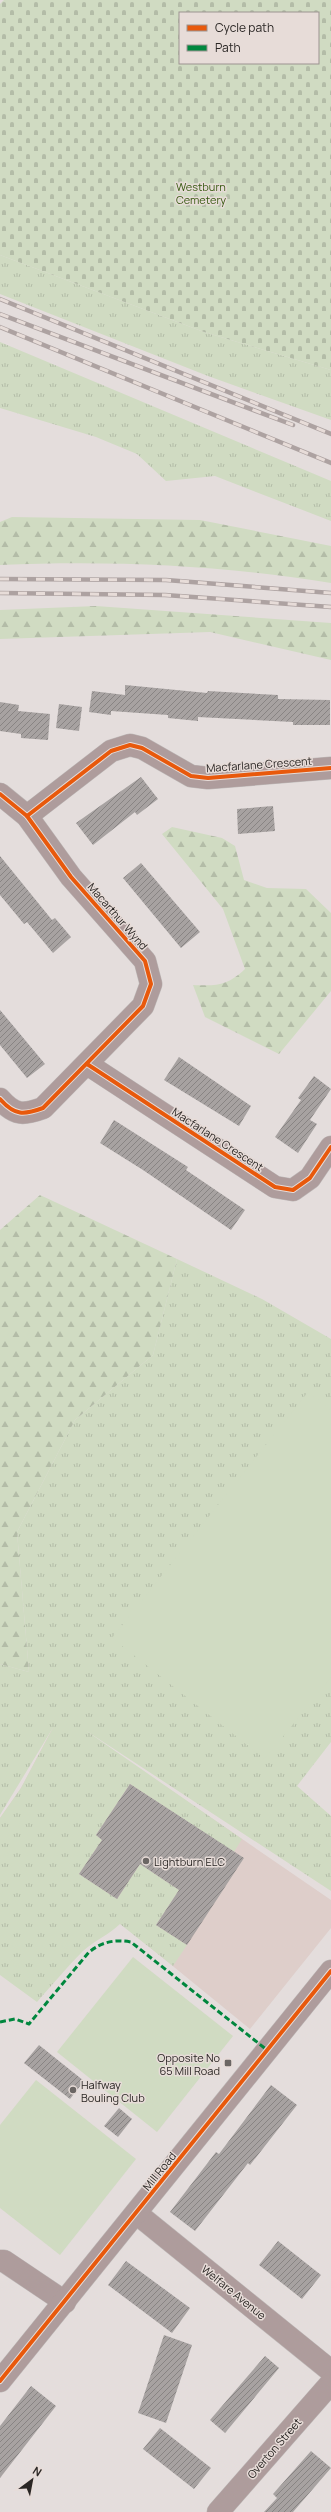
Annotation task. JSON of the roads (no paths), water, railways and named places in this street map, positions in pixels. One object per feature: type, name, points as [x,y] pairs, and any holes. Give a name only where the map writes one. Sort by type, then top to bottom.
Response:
[{"type":"street","name":"Macfarlane Crescent","points":[[27,816],[111,751],[130,745],[142,748],[192,776],[202,777],[331,768]]},
{"type":"street","name":"Macarthur Wynd","points":[[0,794],[27,816],[71,877],[145,962],[151,984],[143,1006],[43,1108],[25,1114],[8,1108],[0,1099]]},
{"type":"street","name":"Macfarlane Crescent","points":[[87,1064],[275,1187],[293,1190],[310,1178],[331,1147]]},
{"type":"street","name":"Mill Road","points":[[0,2381],[331,1971]]},
{"type":"street","name":"Welfare Avenue","points":[[136,2214],[331,2371]]},
{"type":"street","points":[[0,2261],[10,2265],[64,2302]]},
{"type":"street","name":"Overton Street","points":[[218,2512],[331,2383]]},
{"type":"railway","points":[[0,299],[331,434]]},
{"type":"railway","points":[[0,314],[293,425]]},
{"type":"railway","points":[[0,327],[331,463]]},
{"type":"railway","points":[[0,579],[166,580],[331,593]]},
{"type":"railway","points":[[0,593],[165,595],[331,607]]},
{"type":"place","name":"Lightburn ELC","points":[[146,1861]]},
{"type":"place","name":"Opposite No 65 Mill Road","points":[[228,2063]]},
{"type":"place","name":"Halfway Bouling Club","points":[[73,2090]]},
{"type":"park label","name":"Westburn Cemetery","points":[[201,192]]}]
